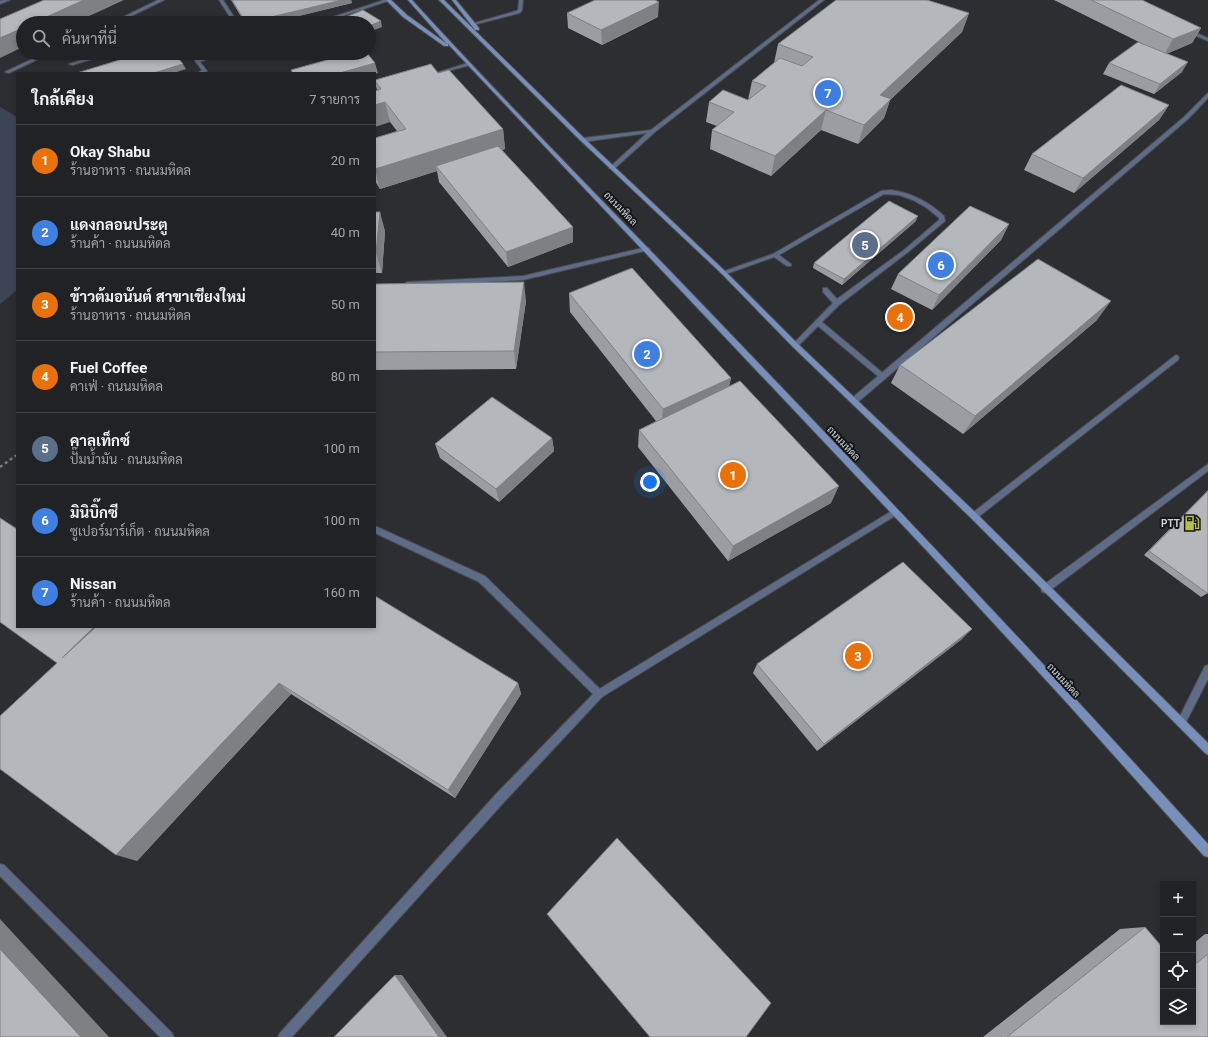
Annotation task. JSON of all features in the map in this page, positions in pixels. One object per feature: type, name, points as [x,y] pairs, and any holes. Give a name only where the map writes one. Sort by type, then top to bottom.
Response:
[{"type":"main road","name":"ถนนมหิดล","points":[[389,0],[405,16],[458,54]]},
{"type":"main road","name":"ถนนมหิดล","points":[[410,0],[458,54],[647,249],[895,512],[1208,852]]},
{"type":"main road","points":[[441,0],[583,140],[724,273],[795,345],[855,400],[974,516],[1208,750]]},
{"type":"main road","points":[[454,0],[496,53]]},
{"type":"street","points":[[0,4],[8,0]]},
{"type":"street","points":[[128,16],[162,0]]},
{"type":"street","points":[[220,0],[231,16]]},
{"type":"street","points":[[339,16],[389,0]]},
{"type":"street","points":[[473,24],[518,12],[520,10],[521,0]]},
{"type":"street","points":[[612,168],[653,131],[822,0]]},
{"type":"street","points":[[1180,27],[1208,40]]},
{"type":"street","points":[[7,72],[34,60]]},
{"type":"street","points":[[71,64],[85,60]]},
{"type":"street","points":[[200,60],[197,61],[205,71],[202,72]]},
{"type":"street","points":[[425,77],[468,64]]},
{"type":"street","points":[[855,400],[1186,118],[1208,95]]},
{"type":"street","points":[[583,140],[653,131]]},
{"type":"street","points":[[724,273],[775,255],[883,192],[898,192],[913,198],[935,210],[942,217],[942,221],[906,251],[837,303],[795,345]]},
{"type":"street","points":[[398,284],[523,278],[647,249]]},
{"type":"street","points":[[775,255],[790,264]]},
{"type":"street","points":[[825,290],[837,303]]},
{"type":"street","points":[[817,322],[882,376]]},
{"type":"street","points":[[974,516],[1176,358]]},
{"type":"street","points":[[1046,589],[1208,468]]},
{"type":"street","points":[[284,1037],[500,797],[599,694],[895,512]]},
{"type":"street","points":[[376,529],[482,579],[599,694]]},
{"type":"street","points":[[1181,723],[1208,668]]},
{"type":"street","points":[[0,869],[168,1037]]},
{"type":"path","points":[[0,467],[16,456]]},
{"type":"shaded area","points":[[0,107],[16,116],[16,291],[0,304]]},
{"type":"building","points":[[44,0],[84,0],[49,16],[16,16],[16,31],[0,38],[0,19]]},
{"type":"building","points":[[232,0],[342,0],[275,16],[242,16]]},
{"type":"building","points":[[595,0],[655,0],[659,2],[601,30],[567,13]]},
{"type":"building","points":[[836,0],[927,0],[969,13],[880,95],[891,99],[864,125],[826,110],[775,156],[712,130],[734,112],[709,102],[723,90],[748,100],[766,86],[752,81],[780,58],[802,66],[813,57],[778,44]]},
{"type":"building","points":[[1091,0],[1142,0],[1201,28],[1173,39]]},
{"type":"building","points":[[363,10],[373,16],[348,16]]},
{"type":"building","points":[[376,18],[381,21],[376,23]]},
{"type":"building","points":[[1138,42],[1188,62],[1160,84],[1109,63]]},
{"type":"building","points":[[119,60],[180,60],[183,64],[157,72],[80,72]]},
{"type":"building","points":[[327,60],[373,60],[375,63],[344,72],[292,72],[291,70]]},
{"type":"building","points":[[431,64],[438,73],[449,70],[503,129],[376,169],[376,138],[406,129],[385,102],[376,105],[376,91],[381,89],[376,82],[376,80]]},
{"type":"building","points":[[1121,85],[1169,105],[1083,178],[1032,154]]},
{"type":"building","points":[[498,146],[573,227],[506,252],[436,166]]},
{"type":"building","points":[[889,201],[918,216],[844,279],[814,263]]},
{"type":"building","points":[[970,206],[1009,224],[939,295],[898,274]]},
{"type":"building","points":[[376,212],[380,212],[376,253]]},
{"type":"building","points":[[1038,259],[1111,301],[975,416],[900,365]]},
{"type":"building","points":[[632,268],[731,378],[663,409],[569,293]]},
{"type":"building","points":[[524,282],[514,351],[376,352],[376,284]]},
{"type":"building","points":[[740,381],[839,486],[733,546],[639,430]]},
{"type":"building","points":[[492,397],[552,438],[496,489],[435,444]]},
{"type":"building","name":"PTT","points":[[1208,491],[1208,593],[1207,593],[1149,551]]},
{"type":"building","points":[[0,518],[16,528],[16,628],[93,628],[62,658],[95,628],[376,628],[376,597],[518,683],[448,790],[279,683],[116,855],[0,769],[0,716],[57,663],[0,622]]},
{"type":"building","points":[[903,562],[972,629],[824,744],[757,664]]},
{"type":"building","points":[[617,838],[771,1003],[746,1037],[650,1037],[547,914]]},
{"type":"building","points":[[1145,927],[1160,944],[1160,1025],[1196,1025],[1196,964],[1208,954],[1208,1037],[1007,1037]]},
{"type":"building","points":[[0,949],[81,1037],[0,1037]]},
{"type":"building","points":[[395,975],[439,1037],[334,1037]]},
{"type":"place","name":"Nissan","points":[[828,93]]},
{"type":"place","name":"คาลเท็กซ์","points":[[865,245]]},
{"type":"place","name":"มินิบิ๊กซี","points":[[941,265]]},
{"type":"place","name":"Fuel Coffee","points":[[900,317]]},
{"type":"place","name":"แดงกลอนประตู","points":[[647,354]]},
{"type":"place","name":"Okay Shabu","points":[[733,475]]},
{"type":"place","name":"PTT","points":[[1192,523]]},
{"type":"place","name":"ข้าวต้มอนันต์ สาขาเชียงใหม่","points":[[858,656]]}]
